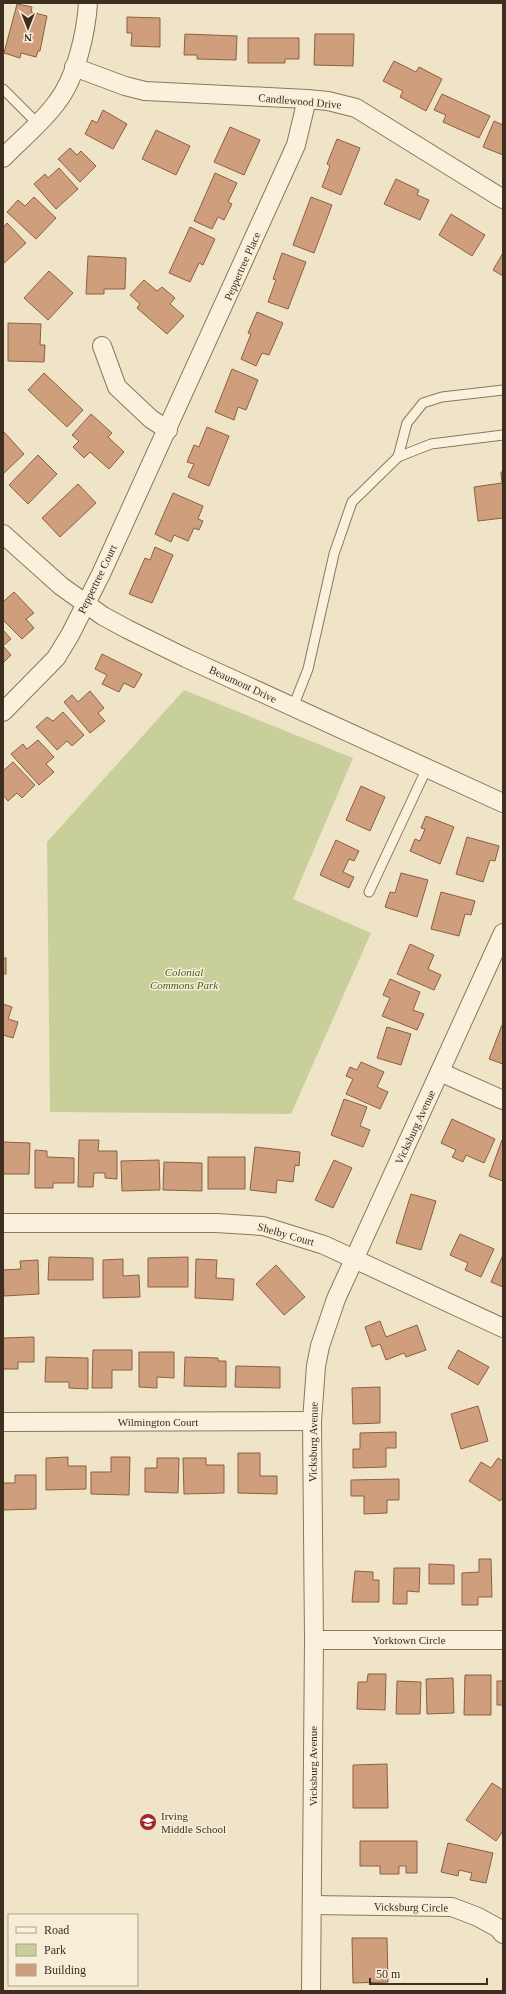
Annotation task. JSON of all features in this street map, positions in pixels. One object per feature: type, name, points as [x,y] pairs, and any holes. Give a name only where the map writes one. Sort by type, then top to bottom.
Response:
[{"type":"street","points":[[4,156],[58,101],[74,67],[84,35],[88,3]]},
{"type":"street","name":"Candlewood Drive","points":[[74,67],[125,86],[145,91],[307,99],[328,101],[356,108],[376,118],[503,199]]},
{"type":"street","name":"Peppertree Place","points":[[168,430],[296,144],[307,99]]},
{"type":"street","points":[[102,346],[117,387],[151,419],[168,430]]},
{"type":"street","name":"Peppertree Court","points":[[3,712],[56,658],[86,604],[168,430]]},
{"type":"street","name":"Beaumont Drive","points":[[3,534],[36,565],[86,604],[127,629],[503,803]]},
{"type":"street","name":"Vicksburg Avenue","points":[[311,1991],[314,1640],[312,1422],[316,1366],[320,1346],[336,1299],[503,933]]},
{"type":"street","points":[[440,1072],[503,1100]]},
{"type":"street","name":"Shelby Court","points":[[3,1223],[244,1223],[279,1230],[324,1245],[503,1328]]},
{"type":"street","name":"Wilmington Court","points":[[3,1422],[312,1422]]},
{"type":"street","name":"Yorktown Circle","points":[[314,1640],[503,1640]]},
{"type":"street","name":"Vicksburg Circle","points":[[312,1906],[452,1907],[501,1928]]},
{"type":"lane","points":[[3,89],[37,123]]},
{"type":"lane","points":[[398,457],[407,423],[423,403],[442,397],[503,390]]},
{"type":"lane","points":[[293,707],[308,669],[334,554],[352,502],[398,457],[431,444],[503,435]]},
{"type":"lane","points":[[368,892],[427,768]]},
{"type":"green space","name":"Colonial Commons Park","points":[[184,690],[353,758],[293,899],[371,933],[291,1114],[50,1112],[47,842]]},
{"type":"building","points":[[17,4],[32,7],[31,12],[47,16],[40,51],[38,51],[36,57],[21,53],[20,58],[4,53]]},
{"type":"building","points":[[127,17],[160,18],[160,47],[131,46],[132,33],[127,33]]},
{"type":"building","points":[[185,34],[237,36],[236,60],[197,59],[197,55],[184,55]]},
{"type":"building","points":[[315,34],[354,34],[353,66],[314,65]]},
{"type":"building","points":[[248,38],[299,38],[299,59],[285,59],[285,63],[248,63]]},
{"type":"building","points":[[394,61],[416,72],[419,67],[442,79],[426,111],[400,97],[403,91],[383,81]]},
{"type":"building","points":[[442,94],[490,116],[479,138],[443,122],[446,115],[434,110]]},
{"type":"building","points":[[103,110],[127,124],[113,149],[85,134],[92,120],[97,123]]},
{"type":"building","points":[[494,121],[503,125],[503,155],[483,147]]},
{"type":"building","points":[[230,127],[260,140],[244,175],[214,162]]},
{"type":"building","points":[[156,130],[190,146],[176,175],[142,159]]},
{"type":"building","points":[[337,139],[360,148],[341,195],[322,187],[330,166],[327,164]]},
{"type":"building","points":[[70,148],[77,155],[81,151],[96,166],[80,182],[58,159]]},
{"type":"building","points":[[59,168],[78,189],[56,209],[34,184],[45,174],[48,178]]},
{"type":"building","points":[[215,173],[237,183],[228,202],[232,204],[224,220],[218,217],[212,229],[194,221]]},
{"type":"building","points":[[396,179],[419,190],[417,195],[429,200],[420,220],[384,204]]},
{"type":"building","points":[[34,197],[56,218],[36,239],[7,212],[18,200],[25,206]]},
{"type":"building","points":[[311,197],[332,205],[314,253],[293,245]]},
{"type":"building","points":[[451,214],[485,235],[472,256],[439,235]]},
{"type":"building","points":[[7,223],[26,243],[3,264],[3,228]]},
{"type":"building","points":[[190,227],[215,239],[203,265],[199,263],[190,282],[169,273]]},
{"type":"building","points":[[282,253],[306,262],[288,309],[268,302],[276,280],[273,279]]},
{"type":"building","points":[[503,253],[503,276],[493,270]]},
{"type":"building","points":[[88,256],[126,258],[125,289],[104,289],[104,294],[86,294]]},
{"type":"building","points":[[49,271],[73,293],[48,320],[24,298]]},
{"type":"building","points":[[144,280],[157,291],[162,287],[175,298],[170,304],[184,316],[167,334],[137,308],[140,304],[130,295]]},
{"type":"building","points":[[257,312],[283,323],[269,355],[262,353],[256,366],[241,359],[251,334],[248,333]]},
{"type":"building","points":[[8,323],[41,324],[40,345],[45,345],[44,362],[8,361]]},
{"type":"building","points":[[232,369],[258,380],[246,410],[238,407],[234,420],[215,412]]},
{"type":"building","points":[[44,373],[83,410],[67,427],[28,390]]},
{"type":"building","points":[[91,414],[112,433],[108,437],[124,452],[109,469],[90,452],[84,458],[73,447],[79,441],[72,435]]},
{"type":"building","points":[[207,427],[229,436],[209,486],[188,477],[194,464],[187,462],[194,445],[199,447]]},
{"type":"building","points":[[3,431],[24,454],[3,474]]},
{"type":"building","points":[[38,455],[57,474],[28,504],[9,485]]},
{"type":"building","points":[[501,472],[503,472],[503,518],[478,521],[474,487],[502,483]]},
{"type":"building","points":[[78,484],[96,503],[60,537],[42,518]]},
{"type":"building","points":[[173,493],[203,506],[198,519],[203,521],[199,530],[194,528],[188,541],[174,535],[171,542],[155,534]]},
{"type":"building","points":[[155,547],[173,555],[152,603],[129,594],[145,558],[150,560]]},
{"type":"building","points":[[14,592],[34,613],[26,619],[34,628],[22,639],[3,620],[3,602]]},
{"type":"building","points":[[3,630],[11,639],[3,646]]},
{"type":"building","points":[[3,646],[11,655],[3,663]]},
{"type":"building","points":[[102,654],[142,674],[134,688],[124,683],[119,692],[102,684],[107,675],[95,669]]},
{"type":"building","points":[[90,691],[104,708],[98,713],[105,721],[90,733],[64,702],[72,695],[78,702]]},
{"type":"building","points":[[63,712],[84,735],[72,746],[67,741],[57,750],[36,727],[47,717],[53,721]]},
{"type":"building","points":[[38,740],[54,757],[46,764],[54,772],[39,785],[11,754],[23,744],[27,749]]},
{"type":"building","points":[[13,762],[35,785],[22,798],[17,793],[8,801],[3,795],[3,771]]},
{"type":"building","points":[[361,786],[385,797],[370,831],[346,820]]},
{"type":"building","points":[[426,816],[454,827],[440,864],[410,851],[415,839],[420,841],[425,829],[421,828]]},
{"type":"building","points":[[467,837],[499,846],[495,861],[490,860],[483,882],[456,874]]},
{"type":"building","points":[[336,840],[359,851],[354,861],[349,859],[343,872],[354,877],[349,888],[320,875]]},
{"type":"building","points":[[401,873],[428,880],[417,917],[385,907],[390,892],[395,893]]},
{"type":"building","points":[[441,892],[475,901],[471,915],[465,914],[459,936],[431,929]]},
{"type":"building","points":[[410,944],[434,955],[428,969],[441,975],[434,990],[397,974]]},
{"type":"building","points":[[3,958],[6,958],[6,974],[3,974]]},
{"type":"building","points":[[390,979],[420,992],[413,1010],[424,1014],[417,1030],[382,1016],[390,998],[383,995]]},
{"type":"building","points":[[3,1004],[12,1007],[8,1019],[18,1022],[13,1038],[3,1035]]},
{"type":"building","points":[[502,1025],[503,1026],[503,1064],[489,1059]]},
{"type":"building","points":[[387,1027],[411,1034],[401,1065],[377,1058]]},
{"type":"building","points":[[361,1062],[384,1072],[377,1087],[388,1092],[380,1109],[346,1094],[353,1079],[346,1076],[350,1067],[357,1070]]},
{"type":"building","points":[[344,1099],[367,1107],[360,1126],[370,1130],[363,1147],[331,1135]]},
{"type":"building","points":[[452,1119],[495,1139],[484,1163],[466,1155],[463,1162],[452,1157],[456,1150],[441,1143]]},
{"type":"building","points":[[79,1140],[99,1140],[98,1151],[117,1151],[117,1179],[105,1178],[105,1173],[94,1173],[93,1187],[78,1187]]},
{"type":"building","points":[[503,1140],[503,1181],[489,1176]]},
{"type":"building","points":[[3,1142],[30,1143],[29,1174],[3,1174]]},
{"type":"building","points":[[255,1147],[300,1152],[299,1166],[295,1165],[293,1182],[277,1180],[276,1193],[250,1190]]},
{"type":"building","points":[[35,1150],[47,1151],[47,1157],[74,1158],[74,1183],[53,1183],[53,1188],[35,1188]]},
{"type":"building","points":[[208,1157],[245,1157],[245,1189],[208,1189]]},
{"type":"building","points":[[159,1160],[160,1190],[122,1191],[121,1161]]},
{"type":"building","points":[[334,1160],[352,1168],[333,1208],[315,1200]]},
{"type":"building","points":[[164,1162],[202,1163],[202,1191],[163,1190]]},
{"type":"building","points":[[411,1194],[436,1201],[421,1250],[396,1243]]},
{"type":"building","points":[[460,1234],[494,1249],[481,1277],[465,1270],[468,1263],[450,1255]]},
{"type":"building","points":[[503,1255],[503,1287],[491,1282]]},
{"type":"building","points":[[49,1257],[93,1258],[93,1280],[48,1280]]},
{"type":"building","points":[[188,1257],[188,1287],[148,1287],[148,1258]]},
{"type":"building","points":[[123,1259],[123,1276],[139,1275],[140,1297],[103,1298],[103,1260]]},
{"type":"building","points":[[196,1259],[217,1260],[216,1278],[234,1279],[233,1300],[195,1298]]},
{"type":"building","points":[[38,1260],[39,1294],[4,1296],[3,1270],[21,1269],[20,1261]]},
{"type":"building","points":[[276,1265],[305,1297],[284,1315],[256,1284]]},
{"type":"building","points":[[380,1321],[386,1337],[417,1325],[426,1350],[406,1357],[404,1353],[386,1360],[380,1344],[372,1347],[365,1327]]},
{"type":"building","points":[[34,1337],[34,1362],[18,1362],[18,1369],[3,1369],[3,1338]]},
{"type":"building","points":[[93,1350],[132,1350],[132,1370],[112,1370],[112,1388],[92,1388]]},
{"type":"building","points":[[458,1350],[489,1367],[478,1385],[448,1368]]},
{"type":"building","points":[[139,1352],[174,1352],[174,1378],[157,1377],[157,1388],[139,1387]]},
{"type":"building","points":[[46,1357],[88,1358],[88,1389],[69,1388],[69,1382],[45,1382]]},
{"type":"building","points":[[185,1357],[218,1358],[218,1361],[226,1361],[226,1387],[184,1386]]},
{"type":"building","points":[[236,1366],[280,1367],[280,1388],[235,1387]]},
{"type":"building","points":[[380,1387],[380,1423],[353,1424],[352,1388]]},
{"type":"building","points":[[478,1406],[488,1441],[461,1449],[451,1414]]},
{"type":"building","points":[[396,1432],[396,1448],[386,1448],[386,1467],[353,1468],[353,1449],[360,1449],[360,1433]]},
{"type":"building","points":[[238,1453],[260,1453],[260,1476],[277,1476],[277,1494],[238,1493]]},
{"type":"building","points":[[68,1457],[68,1466],[86,1466],[86,1489],[46,1490],[46,1458]]},
{"type":"building","points":[[111,1457],[130,1457],[129,1495],[91,1494],[91,1472],[111,1472]]},
{"type":"building","points":[[157,1458],[179,1458],[178,1493],[145,1492],[145,1468],[157,1468]]},
{"type":"building","points":[[183,1458],[206,1458],[206,1465],[224,1465],[224,1493],[184,1494]]},
{"type":"building","points":[[498,1458],[503,1461],[503,1497],[500,1501],[469,1481],[481,1462],[491,1468]]},
{"type":"building","points":[[15,1475],[36,1475],[36,1509],[3,1510],[3,1483],[15,1483]]},
{"type":"building","points":[[399,1479],[399,1500],[387,1500],[387,1513],[364,1514],[364,1496],[351,1496],[351,1480]]},
{"type":"building","points":[[479,1559],[491,1559],[492,1597],[478,1597],[478,1605],[462,1605],[462,1573],[479,1572]]},
{"type":"building","points":[[429,1564],[454,1565],[454,1584],[429,1584]]},
{"type":"building","points":[[394,1568],[420,1568],[419,1592],[407,1591],[407,1604],[393,1604]]},
{"type":"building","points":[[355,1571],[373,1572],[373,1580],[379,1580],[379,1602],[352,1602]]},
{"type":"building","points":[[368,1674],[386,1674],[385,1710],[357,1709],[358,1682],[367,1682]]},
{"type":"building","points":[[465,1675],[491,1675],[491,1715],[464,1715]]},
{"type":"building","points":[[453,1678],[454,1713],[427,1714],[426,1679]]},
{"type":"building","points":[[397,1681],[421,1682],[420,1714],[396,1714]]},
{"type":"building","points":[[497,1681],[503,1681],[503,1705],[497,1705]]},
{"type":"building","points":[[387,1764],[388,1808],[353,1808],[353,1765]]},
{"type":"building","points":[[492,1783],[503,1790],[503,1831],[496,1841],[466,1820]]},
{"type":"building","points":[[360,1841],[417,1841],[417,1873],[406,1873],[406,1866],[399,1866],[399,1874],[380,1874],[380,1866],[360,1866]]},
{"type":"building","points":[[448,1843],[493,1853],[486,1883],[470,1880],[472,1873],[459,1870],[458,1876],[441,1872]]},
{"type":"building","points":[[352,1938],[387,1938],[388,1982],[353,1983]]},
{"type":"place","name":"Irving Middle School","points":[[148,1822]]}]
